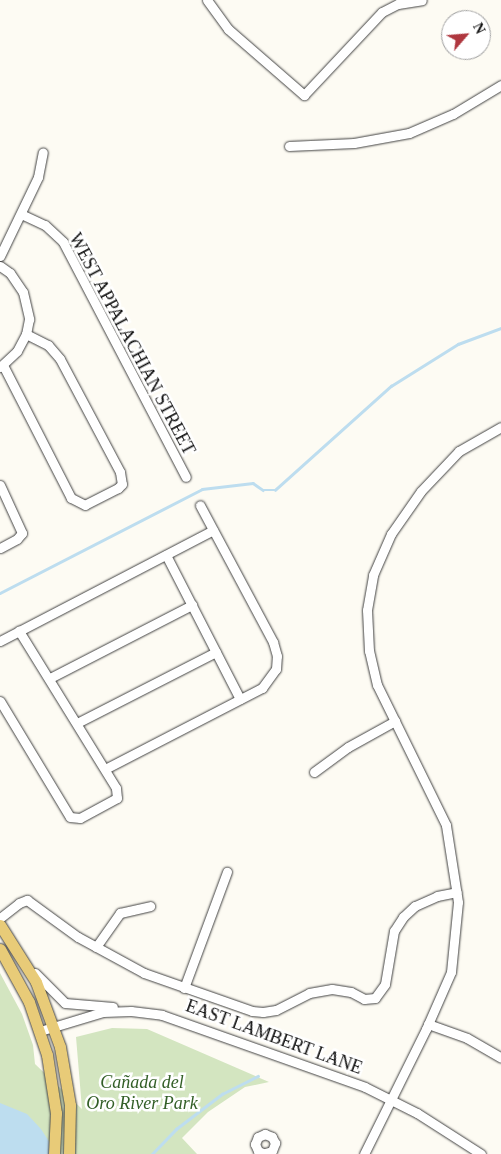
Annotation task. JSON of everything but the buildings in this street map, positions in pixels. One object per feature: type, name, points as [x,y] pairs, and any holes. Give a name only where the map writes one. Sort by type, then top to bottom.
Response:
[{"type":"main road","points":[[0,925],[19,952],[54,1026],[60,1047],[69,1099],[69,1154]]},
{"type":"main road","points":[[0,949],[23,988],[42,1035],[54,1095],[54,1154]]},
{"type":"street","points":[[208,0],[228,29],[304,95],[382,12],[398,4],[422,0]]},
{"type":"street","points":[[289,146],[354,143],[409,133],[453,114],[501,85]]},
{"type":"street","points":[[0,256],[38,177],[43,152]]},
{"type":"street","name":"WEST APPALACHIAN STREET","points":[[21,214],[45,225],[63,242],[186,477]]},
{"type":"street","points":[[0,266],[10,273],[23,292],[29,319],[26,334],[18,351],[2,366],[71,498],[85,504],[122,484],[120,472],[60,359],[48,345],[26,334]]},
{"type":"street","points":[[364,1154],[428,1024],[451,972],[457,892],[446,825],[377,685],[370,651],[367,610],[373,575],[391,534],[421,491],[459,451],[501,427]]},
{"type":"street","points":[[0,485],[22,533],[17,539],[0,548]]},
{"type":"street","points":[[105,770],[262,688],[272,676],[276,663],[273,642],[200,505]]},
{"type":"street","points":[[0,641],[213,530]]},
{"type":"street","points":[[166,555],[240,699]]},
{"type":"street","points":[[50,678],[192,605]]},
{"type":"street","points":[[0,701],[67,812],[76,820],[117,798],[116,788],[50,678],[19,631]]},
{"type":"street","points":[[77,723],[216,652]]},
{"type":"street","points":[[314,772],[348,748],[395,721]]},
{"type":"street","points":[[184,988],[227,872]]},
{"type":"street","points":[[0,918],[18,903],[27,900],[96,947],[144,973],[252,1012],[276,1010],[309,994],[332,989],[351,992],[364,999],[375,998],[385,984],[394,931],[403,917],[415,906],[437,896],[457,892]]},
{"type":"street","points":[[96,947],[120,914],[150,906]]},
{"type":"street","points":[[19,952],[51,992],[65,1004],[131,1011]]},
{"type":"street","name":"EAST LAMBERT LANE","points":[[42,1035],[54,1026],[94,1014],[131,1011],[154,1013],[192,1024],[392,1099],[481,1154]]},
{"type":"street","points":[[428,1024],[467,1038],[501,1058]]},
{"type":"green space","name":"Cañada del Oro River Park","points":[[0,973],[22,1014],[33,1045],[35,1064],[82,1109],[76,1037],[112,1028],[147,1029],[269,1082],[245,1087],[208,1112],[182,1138],[197,1154],[0,1154]]},
{"type":"water","points":[[0,1103],[27,1114],[41,1129],[57,1154],[0,1154]]},
{"type":"waterway","points":[[0,593],[202,489],[253,483],[263,490],[275,490],[391,386],[458,344],[501,328]]},
{"type":"waterway","points":[[152,1154],[176,1129],[222,1094],[258,1076]]}]
